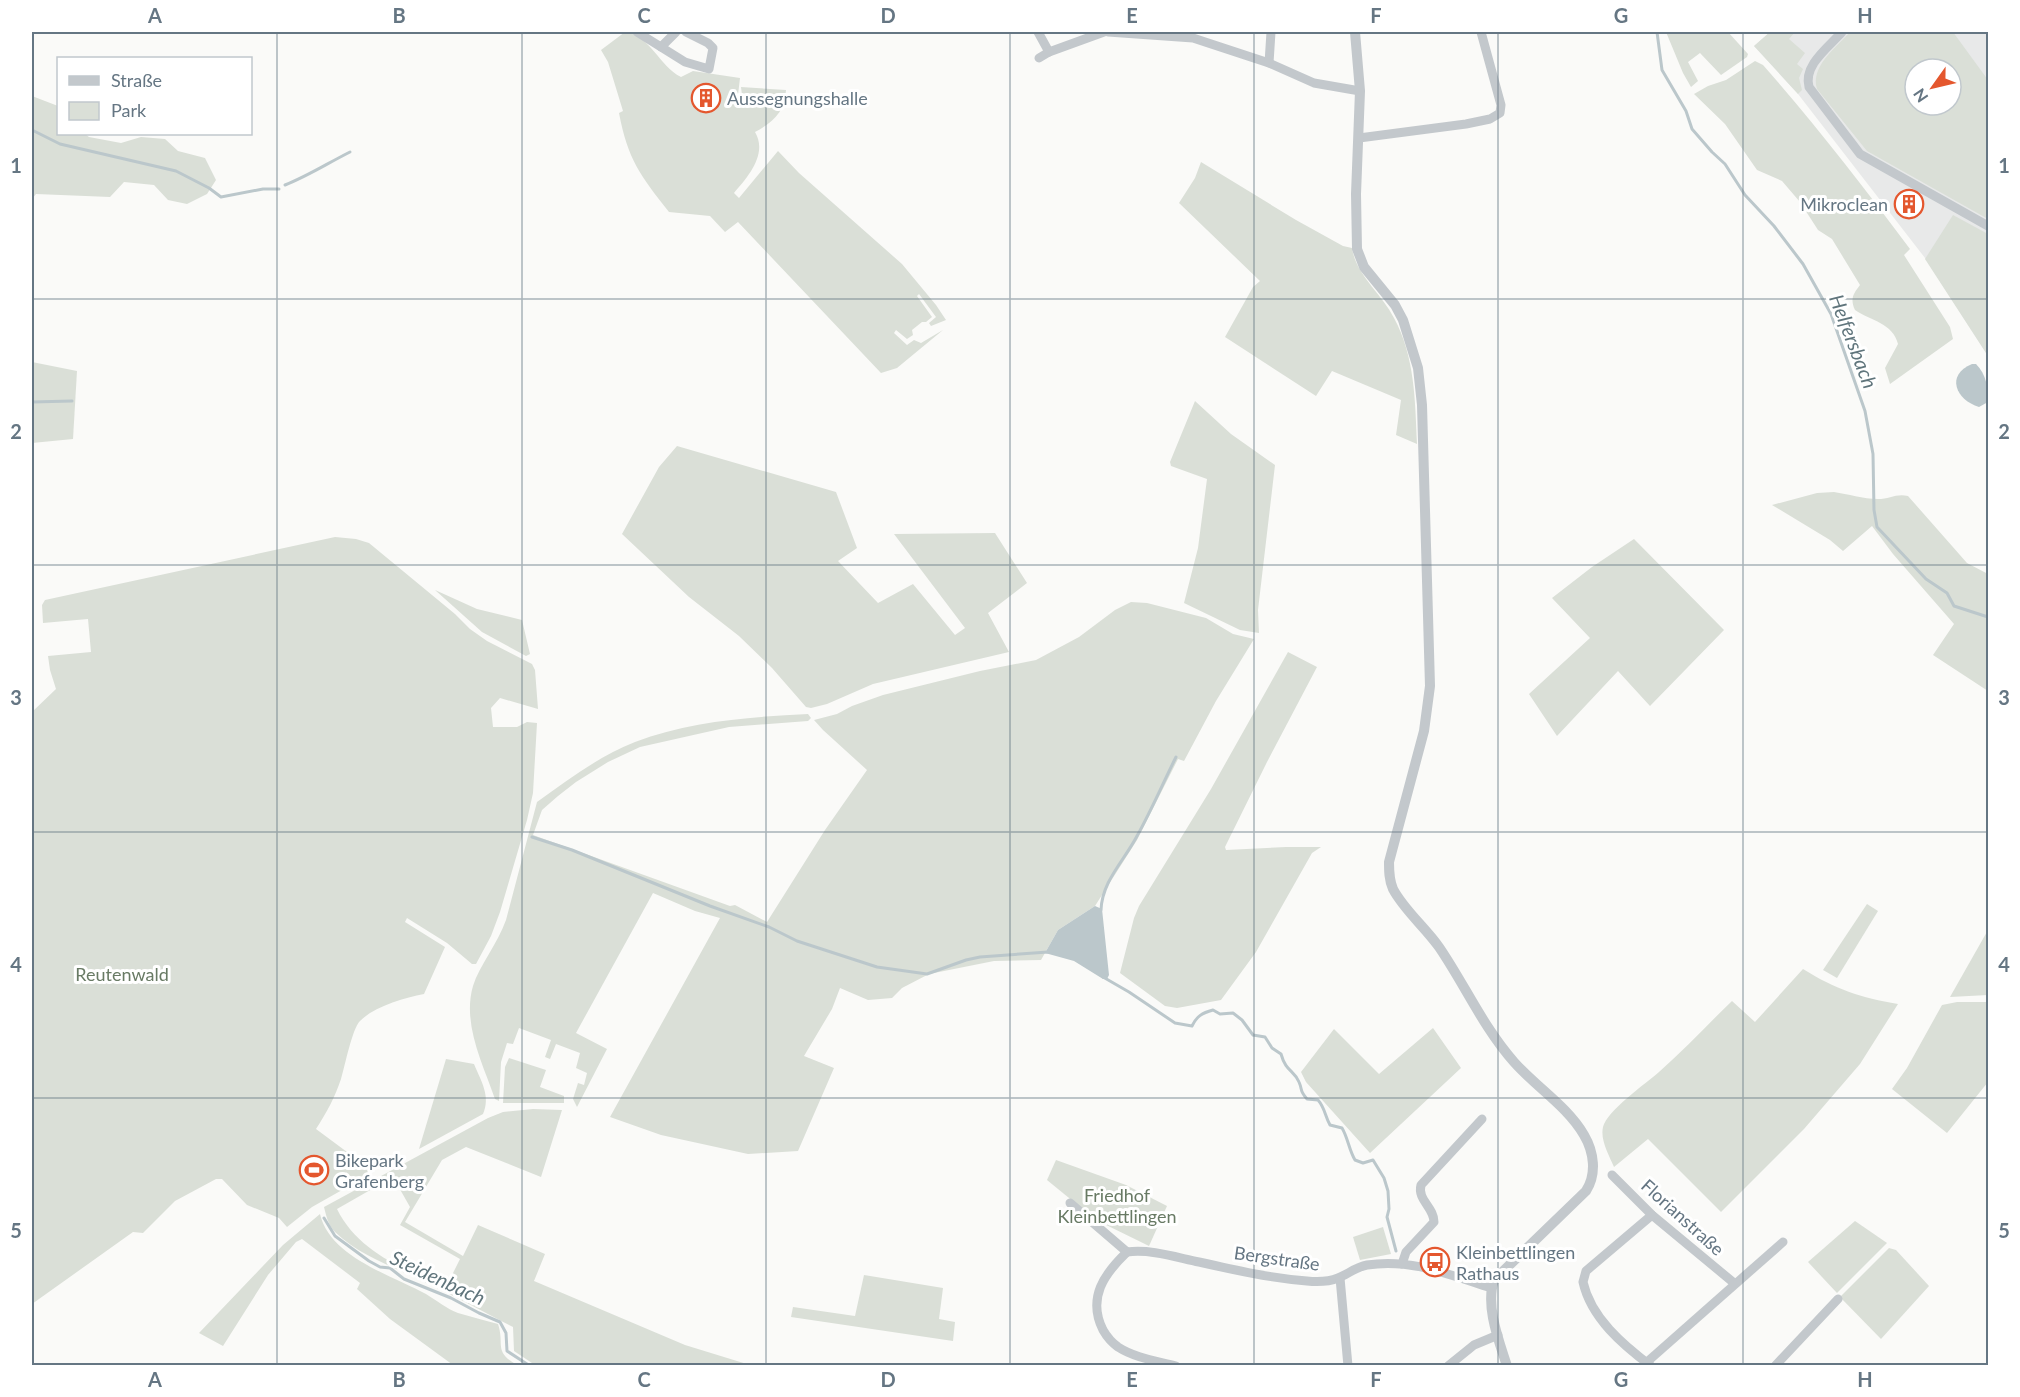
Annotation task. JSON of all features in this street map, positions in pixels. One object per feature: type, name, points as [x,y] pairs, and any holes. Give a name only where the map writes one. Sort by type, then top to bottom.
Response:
[{"type":"street","points":[[637,32],[685,62],[709,69],[713,48],[686,32]]},
{"type":"street","points":[[661,46],[676,32]]},
{"type":"street","points":[[1038,32],[1049,52]]},
{"type":"street","points":[[1039,58],[1049,52],[1106,32],[1193,35],[1269,63],[1314,83],[1360,91]]},
{"type":"street","points":[[1269,63],[1271,32]]},
{"type":"street","points":[[1355,32],[1360,91],[1356,194],[1359,258],[1395,305],[1403,321],[1418,368],[1422,405],[1430,686],[1424,731],[1389,862],[1389,878],[1394,890],[1439,947],[1480,1016],[1506,1053],[1578,1126],[1588,1142],[1593,1161],[1590,1185],[1494,1280],[1491,1288],[1498,1335],[1507,1365]]},
{"type":"street","points":[[1359,138],[1466,124],[1490,119],[1500,113],[1501,105],[1481,32]]},
{"type":"street","points":[[1842,32],[1809,70],[1807,79],[1809,87],[1860,154],[1989,226]]},
{"type":"street","points":[[1402,1264],[1406,1252],[1434,1222],[1432,1213],[1421,1197],[1421,1185],[1482,1119]]},
{"type":"street","name":"Florianstraße","points":[[1612,1175],[1652,1215],[1734,1283]]},
{"type":"street","points":[[1070,1203],[1127,1252],[1106,1276],[1100,1288],[1097,1312],[1100,1323],[1111,1341],[1122,1349],[1176,1365]]},
{"type":"street","points":[[1652,1215],[1586,1271],[1582,1282],[1594,1308],[1613,1334],[1649,1364],[1734,1283],[1783,1242]]},
{"type":"street","name":"Bergstraße","points":[[1127,1252],[1147,1251],[1291,1279],[1328,1281],[1340,1278],[1365,1265],[1402,1264],[1430,1268],[1491,1288]]},
{"type":"street","points":[[1340,1278],[1348,1365]]},
{"type":"street","points":[[1775,1365],[1838,1299]]},
{"type":"street","points":[[1448,1365],[1473,1345],[1498,1335]]},
{"type":"shaded area","points":[[1770,32],[1988,32],[1988,356],[1925,258],[1798,94],[1754,46]]},
{"type":"shaded area","points":[[1972,364],[1976,364],[1979,368],[1987,387],[1988,402],[1979,407],[1964,399],[1956,381],[1958,374]]},
{"type":"shaded area","points":[[1095,906],[1102,909],[1109,975],[1107,979],[1103,979],[1074,961],[1045,953],[1058,930]]},
{"type":"green space","points":[[625,32],[641,39],[666,66],[681,77],[693,71],[740,78],[738,95],[742,95],[741,87],[786,90],[781,110],[768,124],[755,132],[758,140],[758,157],[745,180],[734,193],[739,198],[778,151],[799,173],[902,264],[946,320],[931,326],[929,323],[936,317],[919,294],[917,296],[932,317],[912,330],[913,335],[907,339],[896,330],[894,333],[907,345],[914,340],[921,343],[943,330],[897,368],[881,373],[738,222],[725,232],[710,216],[669,212],[650,188],[631,155],[619,113],[623,111],[608,62],[601,50]]},
{"type":"green space","points":[[1666,32],[1728,32],[1748,54],[1721,75],[1700,53],[1688,62],[1698,81],[1691,87]]},
{"type":"green space","points":[[1770,32],[1795,32],[1789,39],[1805,53],[1797,64],[1803,69],[1799,78],[1802,90],[1798,94],[1754,46]]},
{"type":"green space","points":[[1850,32],[1953,32],[1988,80],[1988,219],[1867,151],[1817,89],[1817,72]]},
{"type":"green space","points":[[1755,61],[1763,65],[1801,110],[1910,249],[1904,255],[1950,327],[1953,339],[1890,384],[1885,368],[1898,344],[1891,331],[1881,323],[1855,310],[1853,297],[1860,285],[1832,239],[1818,230],[1800,202],[1782,181],[1757,170],[1725,124],[1694,94],[1726,80]]},
{"type":"green space","points":[[32,96],[57,106],[57,135],[86,135],[121,143],[141,137],[165,139],[178,151],[205,158],[216,180],[207,194],[187,204],[168,200],[154,185],[124,182],[110,197],[36,194],[32,199]]},
{"type":"green space","points":[[1201,162],[1296,220],[1343,246],[1352,248],[1354,258],[1364,276],[1394,318],[1406,348],[1413,379],[1417,444],[1396,435],[1401,400],[1332,371],[1316,396],[1225,337],[1253,287],[1260,281],[1179,203],[1195,178]]},
{"type":"green space","points":[[1953,215],[1988,234],[1988,356],[1925,259]]},
{"type":"green space","points":[[32,362],[77,371],[73,439],[32,443]]},
{"type":"green space","points":[[1195,401],[1231,434],[1275,465],[1258,610],[1259,633],[1240,630],[1184,603],[1198,548],[1207,479],[1171,466],[1170,462]]},
{"type":"green space","points":[[677,446],[836,492],[857,548],[838,561],[878,603],[913,584],[955,635],[965,628],[894,534],[995,533],[1027,583],[988,613],[1009,652],[873,684],[827,704],[806,707],[772,668],[739,636],[689,597],[622,534],[659,467]]},
{"type":"green space","points":[[1834,492],[1872,499],[1908,496],[1967,563],[1988,574],[1988,691],[1933,655],[1954,624],[1893,554],[1872,526],[1843,551],[1830,540],[1772,505],[1817,493]]},
{"type":"green space","name":"Reutenwald","points":[[335,537],[369,543],[470,629],[487,641],[532,664],[535,670],[538,709],[500,698],[491,708],[493,727],[517,727],[527,722],[537,723],[533,793],[500,912],[491,936],[476,964],[472,964],[447,943],[407,918],[405,922],[445,947],[424,994],[382,1007],[366,1016],[357,1025],[336,1092],[316,1129],[374,1172],[312,1207],[287,1227],[279,1218],[247,1205],[222,1179],[216,1179],[175,1201],[143,1233],[133,1232],[32,1304],[32,712],[56,689],[48,656],[91,652],[88,619],[43,623],[42,605],[45,600]]},
{"type":"green space","points":[[1634,539],[1724,630],[1650,706],[1618,671],[1557,736],[1529,694],[1590,638],[1552,598],[1592,567]]},
{"type":"green space","points":[[435,590],[477,609],[522,620],[530,654],[526,656],[482,632]]},
{"type":"green space","points":[[1131,602],[1147,603],[1206,618],[1233,634],[1254,639],[1216,701],[1184,761],[1178,759],[1137,840],[1095,906],[1058,930],[1041,960],[994,961],[929,974],[902,988],[892,998],[868,1000],[840,988],[832,1009],[804,1056],[834,1068],[798,1151],[748,1154],[661,1135],[610,1117],[720,918],[695,911],[653,893],[576,1033],[607,1049],[577,1107],[573,1099],[578,1083],[584,1085],[587,1073],[576,1068],[580,1053],[556,1044],[550,1059],[545,1057],[551,1040],[519,1028],[513,1044],[507,1043],[501,1062],[499,1101],[495,1099],[475,1044],[470,1000],[476,978],[506,920],[537,802],[609,754],[656,735],[720,721],[808,714],[811,718],[808,721],[729,727],[640,747],[608,762],[558,796],[542,810],[533,835],[730,906],[735,905],[767,922],[825,830],[867,770],[814,720],[837,714],[883,695],[1036,660],[1079,637],[1115,610]]},
{"type":"green space","points":[[1288,652],[1317,667],[1225,847],[1226,850],[1321,847],[1312,853],[1256,952],[1221,1000],[1177,1008],[1165,1006],[1120,973],[1134,918],[1139,906],[1211,789]]},
{"type":"green space","points":[[1867,904],[1878,911],[1837,978],[1823,970]]},
{"type":"green space","points":[[1988,930],[1988,995],[1950,997]]},
{"type":"green space","points":[[1803,969],[1849,992],[1898,1004],[1860,1064],[1804,1129],[1721,1212],[1648,1139],[1614,1167],[1602,1132],[1611,1113],[1668,1064],[1732,1001],[1755,1022]]},
{"type":"green space","points":[[1957,1002],[1988,1002],[1988,1082],[1947,1133],[1892,1089],[1907,1068],[1942,1005]]},
{"type":"green space","points":[[1433,1028],[1461,1068],[1370,1153],[1306,1082],[1301,1072],[1334,1029],[1379,1074]]},
{"type":"green space","points":[[509,1058],[546,1070],[540,1087],[564,1096],[564,1103],[503,1103],[505,1067]]},
{"type":"green space","points":[[446,1059],[474,1064],[486,1095],[483,1114],[419,1149]]},
{"type":"green space","points":[[533,1109],[562,1110],[541,1177],[466,1147],[442,1160],[405,1222],[463,1256],[478,1225],[545,1254],[534,1281],[685,1345],[750,1365],[535,1365],[514,1351],[513,1327],[364,1253],[344,1240],[333,1229],[324,1207],[503,1112]],"holes":[[[393,1177],[410,1207],[400,1225],[460,1259],[446,1287],[399,1266],[370,1248],[357,1237],[337,1209]]]},
{"type":"green space","name":"Friedhof Kleinbettlingen","points":[[1056,1160],[1126,1185],[1167,1206],[1149,1246],[1096,1220],[1047,1180]]},
{"type":"green space","points":[[320,1214],[326,1229],[336,1242],[364,1263],[426,1294],[454,1311],[498,1324],[502,1351],[517,1365],[453,1365],[390,1319],[357,1289],[360,1283],[302,1239],[296,1242],[268,1275],[223,1346],[199,1333],[283,1245]]},
{"type":"green space","points":[[1855,1221],[1887,1243],[1837,1293],[1808,1262]]},
{"type":"green space","points":[[1383,1227],[1391,1254],[1360,1260],[1353,1237]]},
{"type":"green space","points":[[1889,1248],[1896,1250],[1929,1286],[1881,1339],[1840,1297]]},
{"type":"green space","points":[[864,1275],[943,1288],[939,1319],[955,1322],[953,1341],[791,1317],[793,1307],[855,1316]]},
{"type":"waterway","name":"Helfersbach","points":[[1657,32],[1662,70],[1686,111],[1692,129],[1725,164],[1745,195],[1774,226],[1803,264],[1831,314],[1865,411],[1873,454],[1874,510],[1877,527],[1926,579],[1947,593],[1954,606],[1988,617]]},
{"type":"waterway","points":[[32,130],[60,144],[176,171],[221,197],[263,189],[279,189]]},
{"type":"waterway","points":[[285,185],[350,152]]},
{"type":"waterway","points":[[32,402],[72,401]]},
{"type":"waterway","points":[[1101,910],[1109,880],[1132,845],[1176,757]]},
{"type":"waterway","points":[[532,837],[572,850],[710,906],[769,927],[797,941],[877,967],[927,974],[980,957],[1048,952]]},
{"type":"waterway","points":[[1103,977],[1175,1023],[1192,1026],[1200,1015],[1213,1010],[1220,1014],[1233,1013],[1242,1020],[1253,1035],[1265,1037],[1272,1048],[1281,1054],[1285,1064],[1297,1078],[1307,1099],[1318,1100],[1330,1125],[1342,1128],[1355,1160],[1363,1163],[1373,1160],[1384,1178],[1388,1191],[1387,1217],[1396,1251]]},
{"type":"waterway","name":"Steidenbach","points":[[324,1218],[335,1236],[369,1261],[380,1267],[390,1268],[404,1279],[451,1298],[500,1322],[506,1333],[507,1351],[530,1366]]},
{"type":"place","name":"Aussegnungshalle","points":[[706,98]]},
{"type":"place","name":"Mikroclean","points":[[1909,204]]},
{"type":"place","name":"Bikepark Grafenberg","points":[[314,1170]]},
{"type":"place","name":"Kleinbettlingen Rathaus","points":[[1435,1262]]}]
